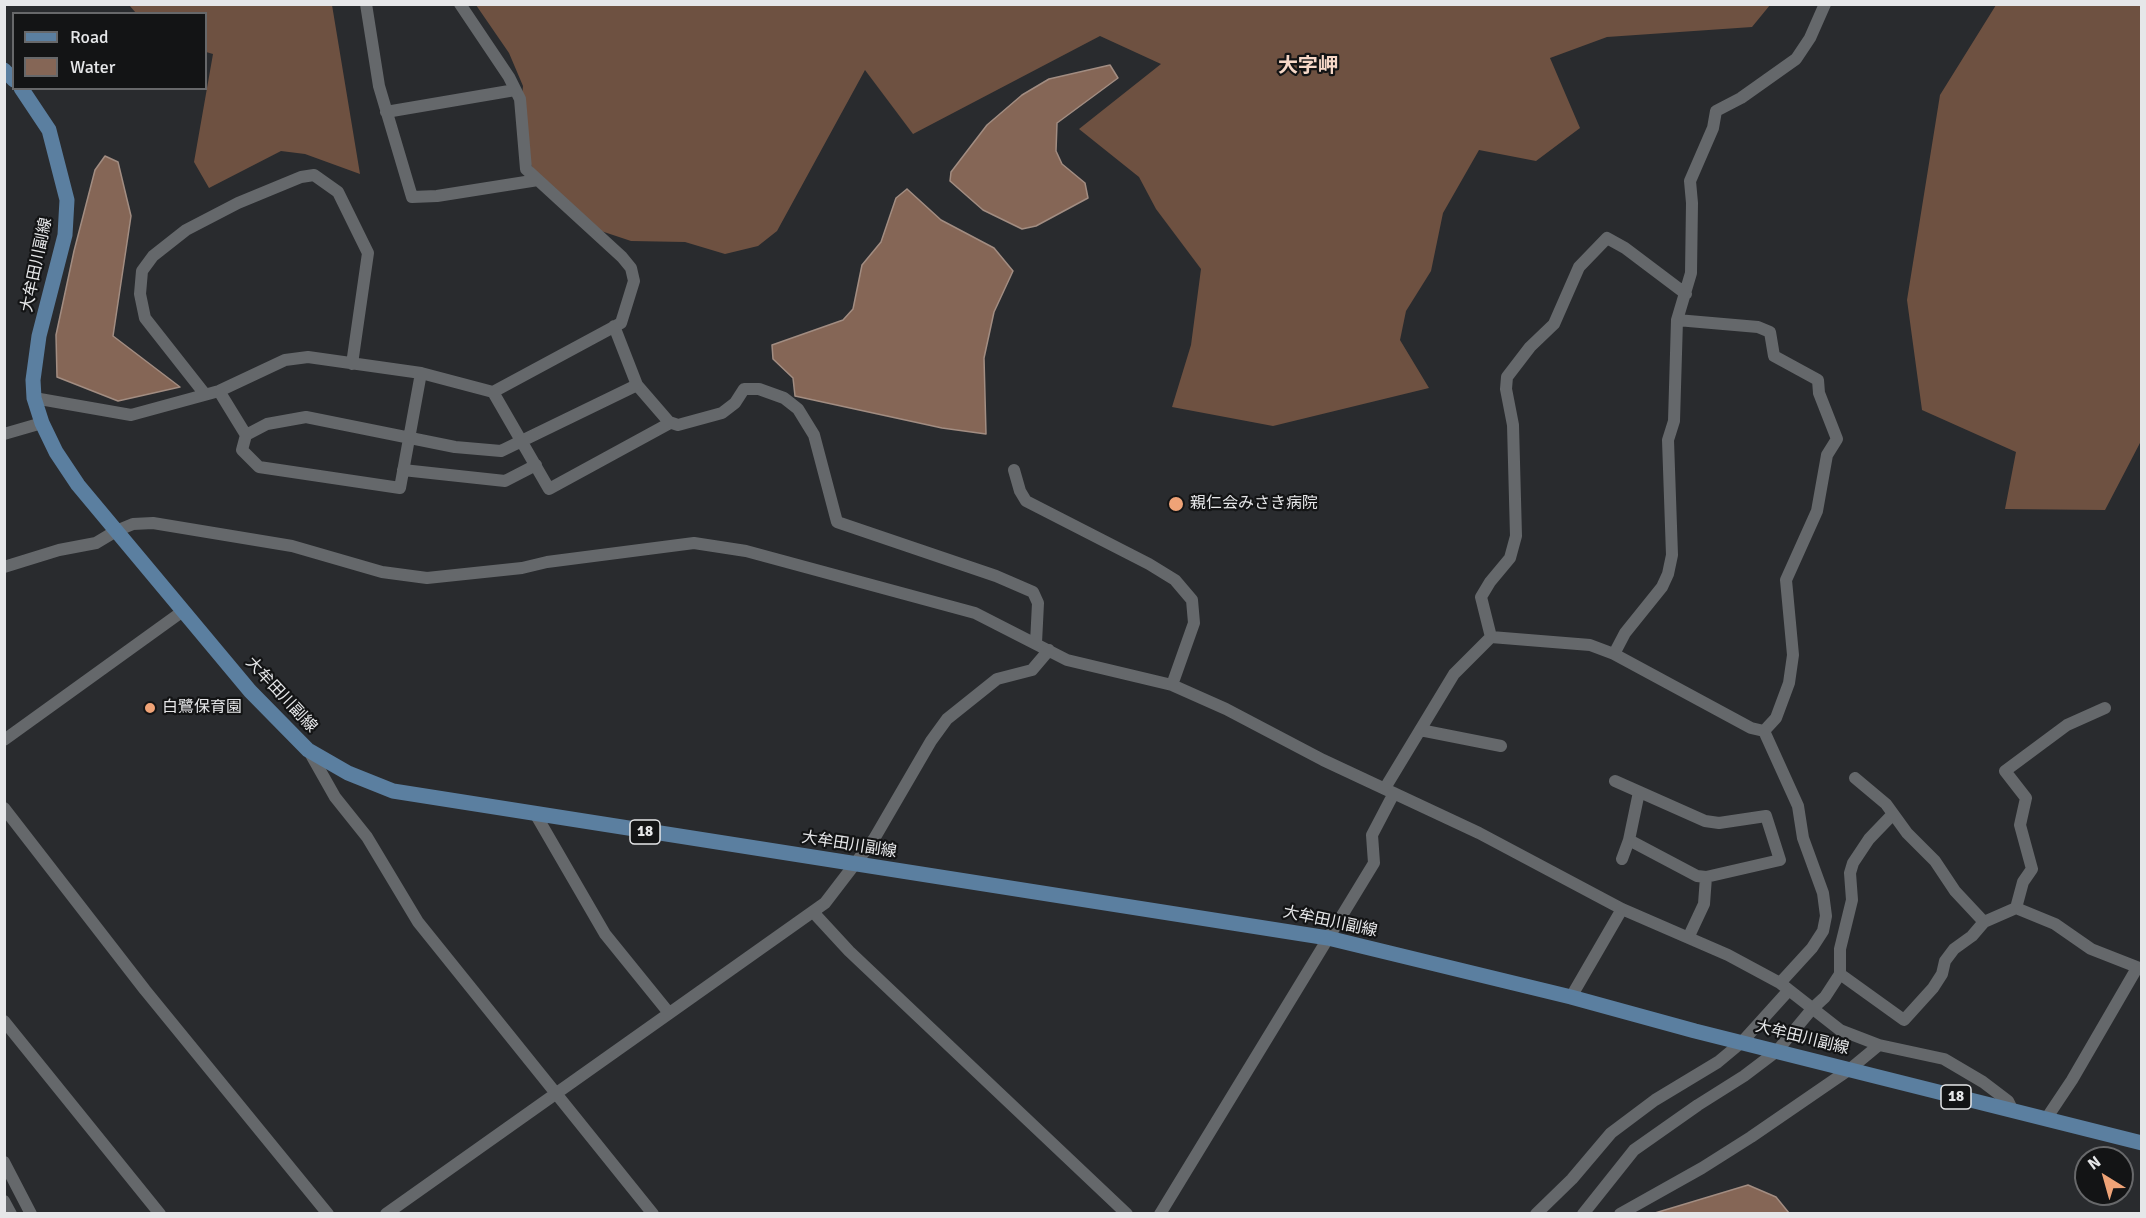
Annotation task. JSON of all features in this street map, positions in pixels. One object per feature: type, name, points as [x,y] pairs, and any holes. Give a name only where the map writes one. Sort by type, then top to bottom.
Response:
[{"type":"main road","name":"大牟田川副線","points":[[22,90],[49,130],[67,200],[64,236],[39,336],[33,380],[34,398],[42,423],[56,452],[78,485],[250,691],[308,750],[348,773],[393,791],[1328,938],[1571,997],[2013,1112],[2142,1143]]},
{"type":"street","points":[[366,4],[372,54],[386,111],[412,197],[437,196],[538,180]]},
{"type":"street","points":[[34,398],[131,415],[204,393],[219,391],[285,360],[308,357],[421,373],[493,392],[621,323],[634,281],[631,268],[622,257],[526,169],[520,99],[460,4]]},
{"type":"street","points":[[1614,654],[1625,633],[1662,587],[1668,574],[1673,533],[1668,440],[1674,421],[1677,320],[1691,273],[1690,181],[1713,128],[1716,111],[1741,98],[1796,59],[1810,38],[1825,4]]},
{"type":"street","points":[[386,111],[515,90]]},
{"type":"street","points":[[204,393],[145,318],[140,294],[142,271],[153,256],[186,230],[238,202],[307,176],[314,175],[338,192],[368,253],[352,364]]},
{"type":"street","points":[[1491,637],[1481,597],[1510,558],[1516,536],[1513,425],[1506,390],[1508,377],[1530,347],[1554,324],[1579,267],[1607,238],[1625,248],[1686,294]]},
{"type":"street","points":[[1677,320],[1758,327],[1770,332],[1774,356],[1818,380],[1819,393],[1837,440],[1827,455],[1816,511],[1786,580],[1792,664],[1789,683],[1776,718],[1764,731]]},
{"type":"street","points":[[615,326],[637,385],[670,423],[678,425],[722,413],[735,403],[744,389],[759,389],[784,398],[798,409],[814,435],[837,522],[996,576],[1034,592],[1038,603],[1036,643]]},
{"type":"street","points":[[219,391],[246,435],[243,450],[259,467],[400,488],[421,373]]},
{"type":"street","points":[[246,435],[267,424],[306,417],[455,447],[501,451],[637,385]]},
{"type":"street","points":[[493,392],[549,489],[670,423]]},
{"type":"street","points":[[4,434],[42,423]]},
{"type":"street","points":[[403,470],[505,481],[536,465]]},
{"type":"street","points":[[1014,470],[1020,491],[1026,501],[1149,564],[1175,580],[1192,600],[1194,623],[1172,685]]},
{"type":"street","points":[[4,567],[59,550],[96,543],[133,524],[153,523],[292,546],[381,572],[427,578],[522,568],[547,562],[694,543],[746,551],[975,613],[1067,660],[1172,685],[1226,709],[1323,760],[1479,833],[1622,909],[1689,936],[1784,986],[1840,1030],[1879,1045],[1944,1059],[1983,1082],[2008,1101],[2013,1112]]},
{"type":"street","points":[[4,740],[183,611]]},
{"type":"street","points":[[1160,1214],[1374,863],[1372,835],[1390,790],[1420,730],[1454,674],[1491,637],[1590,645],[1614,654],[1716,711],[1751,728],[1764,731]]},
{"type":"street","points":[[386,1214],[825,903],[857,865],[947,719],[997,679],[1032,670],[1049,650]]},
{"type":"street","points":[[2016,908],[2023,882],[2032,869],[2020,825],[2026,798],[2006,771],[2067,725],[2105,708]]},
{"type":"street","points":[[1420,730],[1501,746]]},
{"type":"street","points":[[1536,1214],[1572,1179],[1611,1133],[1655,1100],[1718,1062],[1745,1042],[1823,931],[1826,916],[1823,893],[1803,838],[1798,806],[1764,731]]},
{"type":"street","points":[[308,750],[335,798],[367,837],[418,922],[653,1214]]},
{"type":"street","points":[[1855,778],[1886,804],[1892,815],[1935,861],[1955,891],[1984,922]]},
{"type":"street","points":[[1615,781],[1705,821],[1719,824],[1766,816],[1780,860],[1706,878],[1697,876],[1629,840]]},
{"type":"street","points":[[1622,859],[1629,840],[1639,792]]},
{"type":"street","points":[[4,808],[145,990],[328,1214]]},
{"type":"street","points":[[536,815],[605,934],[669,1013]]},
{"type":"street","points":[[1583,1214],[1634,1150],[1744,1076],[1774,1050],[1825,997],[1839,974],[1840,949],[1852,900],[1850,873],[1853,863],[1869,839],[1892,815]]},
{"type":"street","points":[[1689,936],[1704,904],[1706,878]]},
{"type":"street","points":[[1839,974],[1904,1020],[1934,988],[1942,974],[1945,961],[1954,949],[1972,936],[1984,922],[2016,908],[2055,924],[2091,949],[2139,968],[2046,1119]]},
{"type":"street","points":[[1571,997],[1622,909]]},
{"type":"street","points":[[813,912],[849,951],[1127,1214]]},
{"type":"street","points":[[4,1021],[160,1214]]},
{"type":"street","points":[[1620,1214],[1702,1168],[1850,1069],[1879,1045]]},
{"type":"street","points":[[4,1162],[31,1214]]},
{"type":"street","points":[[4,1201],[11,1214]]},
{"type":"shaded area","points":[[129,5],[332,5],[360,174],[305,154],[281,151],[209,188],[194,162],[213,54],[207,52],[207,12],[135,12]]},
{"type":"shaded area","points":[[476,5],[1770,5],[1752,27],[1607,37],[1550,58],[1580,128],[1536,161],[1479,150],[1443,213],[1431,271],[1406,311],[1400,340],[1429,388],[1273,426],[1172,407],[1191,345],[1201,269],[1156,209],[1139,177],[1079,129],[1161,64],[1100,36],[913,134],[865,70],[777,231],[758,246],[725,254],[685,242],[631,241],[601,231],[545,190],[518,141],[523,86],[509,53]]},
{"type":"shaded area","points":[[1996,5],[2141,5],[2141,441],[2105,510],[2005,509],[2016,452],[1922,410],[1907,300],[1940,95]]},
{"type":"water","points":[[1110,65],[1118,78],[1057,123],[1056,151],[1062,164],[1085,183],[1088,198],[1036,226],[1022,229],[983,210],[950,181],[951,172],[987,125],[1022,95],[1049,79]]},
{"type":"water","points":[[105,156],[118,162],[131,216],[113,336],[180,387],[118,401],[57,377],[56,335],[74,251],[95,170]]},
{"type":"water","points":[[907,189],[941,220],[994,248],[1013,271],[994,312],[984,358],[986,434],[942,428],[795,396],[793,378],[773,359],[772,345],[843,320],[853,309],[862,265],[881,242],[896,198]]},
{"type":"water","points":[[1748,1185],[1776,1197],[1789,1213],[1655,1213]]},
{"type":"place","name":"親仁会みさき病院","points":[[1176,504]]},
{"type":"place","name":"白鷺保育園","points":[[150,708]]},
{"type":"district","name":"大字岬","points":[[1308,67]]}]
